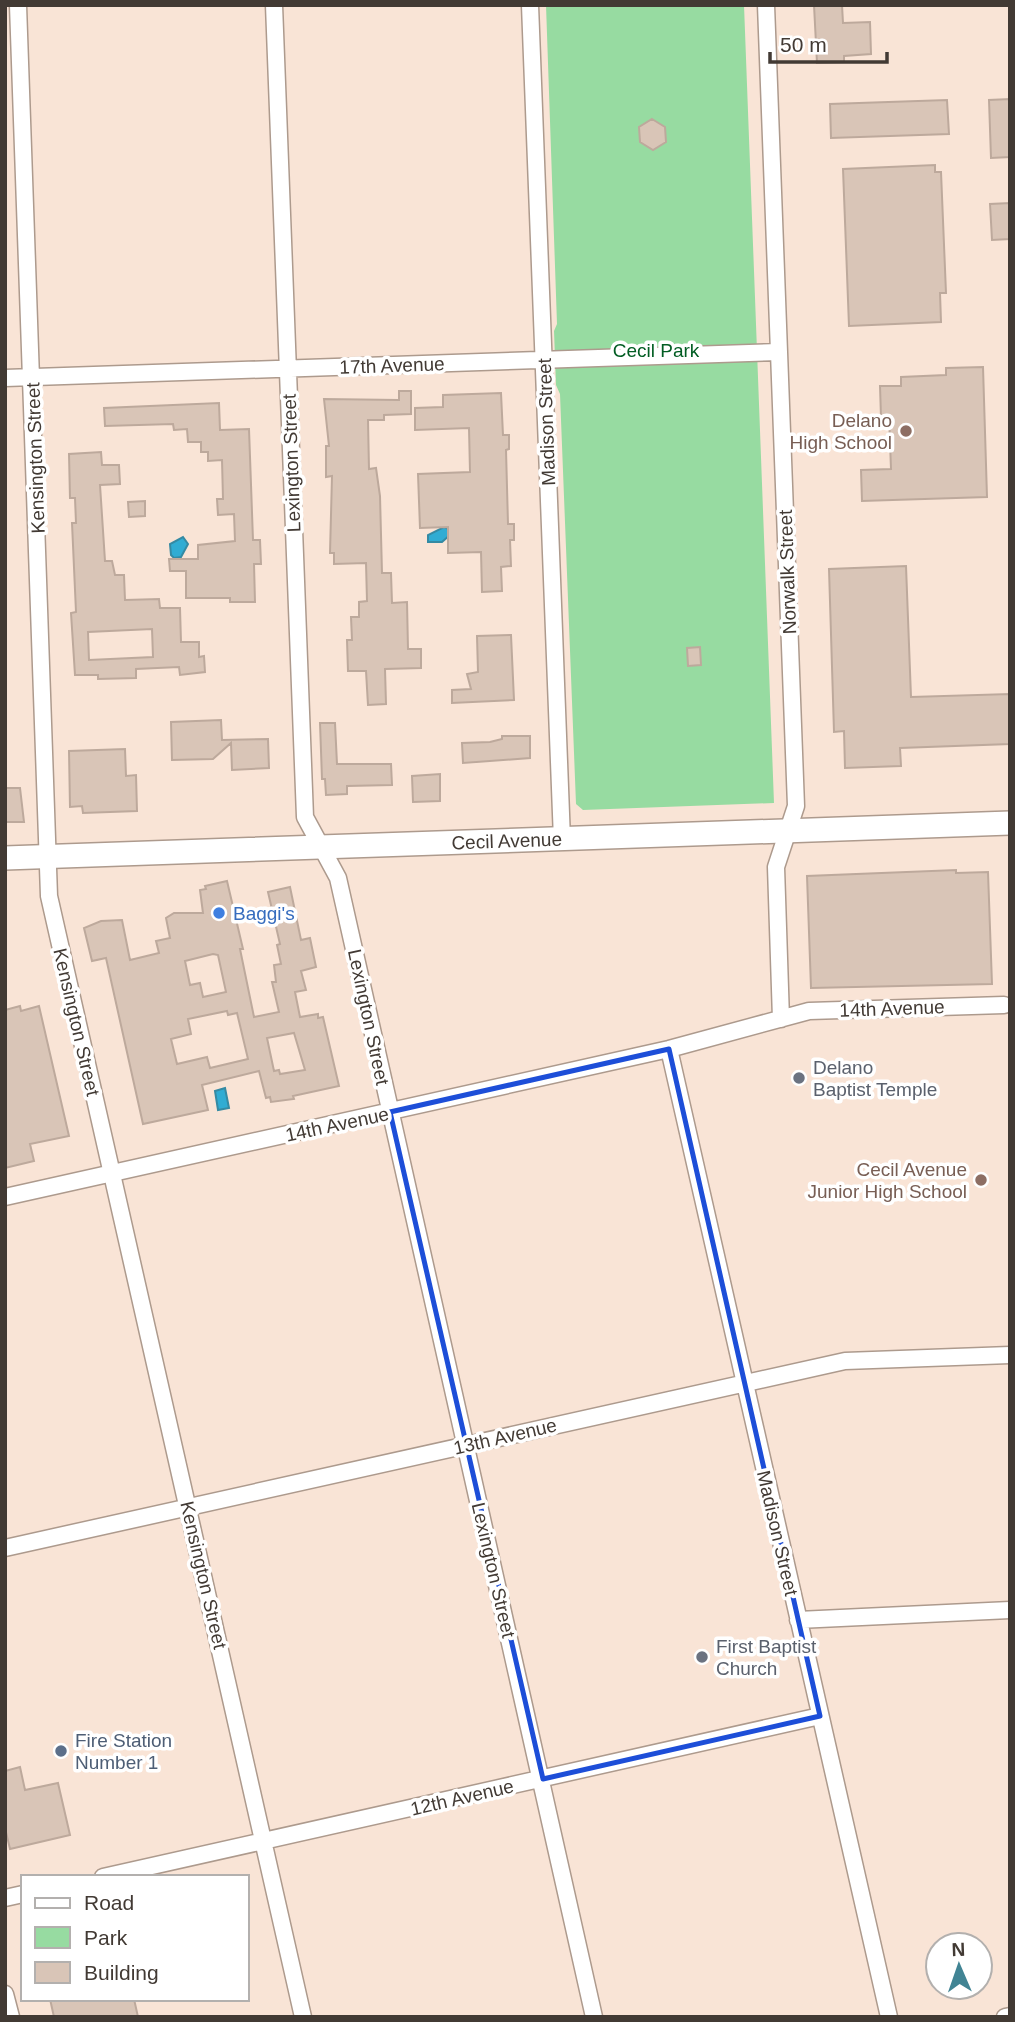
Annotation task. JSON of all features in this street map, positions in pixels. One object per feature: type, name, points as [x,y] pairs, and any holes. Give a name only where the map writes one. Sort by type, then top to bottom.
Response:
[{"type":"main road","name":"Cecil Avenue","points":[[5,858],[1010,823]]},
{"type":"street","name":"Kensington Street","points":[[18,5],[49,896],[303,2017]]},
{"type":"street","name":"Lexington Street","points":[[274,5],[305,817],[338,878],[594,2017]]},
{"type":"street","name":"Madison Street","points":[[530,5],[562,839]]},
{"type":"street","name":"Norwalk Street","points":[[766,5],[796,806],[776,866],[781,1019]]},
{"type":"street","name":"17th Avenue","points":[[5,378],[779,352]]},
{"type":"street","name":"14th Avenue","points":[[781,1019],[809,1011],[1004,1004]]},
{"type":"street","points":[[669,1049],[781,1019]]},
{"type":"street","name":"Madison Street","points":[[669,1049],[889,2017]]},
{"type":"street","name":"14th Avenue","points":[[5,1197],[669,1049]]},
{"type":"street","name":"13th Avenue","points":[[5,1548],[845,1361],[1010,1354]]},
{"type":"street","points":[[798,1620],[1010,1611]]},
{"type":"street","name":"12th Avenue","points":[[112,1875],[820,1716]]},
{"type":"street","points":[[5,1994],[11,2017]]},
{"type":"street","points":[[1004,2017],[1010,2016]]},
{"type":"highlighted area","points":[[669,1049],[820,1716],[543,1779],[390,1112]]},
{"type":"green space","name":"Cecil Park","points":[[546,5],[744,5],[774,803],[583,810],[576,804],[560,394],[556,385],[554,331],[557,324]]},
{"type":"water","points":[[444,527],[451,530],[451,534],[442,542],[428,542],[428,535]]},
{"type":"water","points":[[183,537],[188,544],[181,557],[174,558],[170,544]]},
{"type":"water","points":[[225,1088],[229,1108],[218,1110],[215,1091]]},
{"type":"building","points":[[814,5],[842,5],[843,23],[870,22],[871,54],[844,56],[844,62],[817,63]]},
{"type":"building","points":[[1010,99],[1010,157],[991,158],[989,100]]},
{"type":"building","points":[[947,100],[949,134],[831,138],[830,104]]},
{"type":"building","points":[[652,119],[665,127],[666,142],[653,150],[640,142],[639,127]]},
{"type":"building","points":[[935,165],[935,172],[941,172],[946,293],[940,293],[941,322],[849,326],[843,169]]},
{"type":"building","points":[[1010,203],[1010,239],[992,240],[990,204]]},
{"type":"building","points":[[983,367],[987,497],[862,501],[861,470],[891,469],[889,416],[881,417],[880,386],[901,386],[901,377],[946,375],[946,368]]},
{"type":"building","points":[[399,391],[411,391],[411,414],[384,415],[384,420],[368,420],[369,469],[376,468],[380,496],[382,573],[391,573],[392,603],[407,602],[408,649],[421,649],[421,668],[385,669],[386,704],[368,705],[366,671],[348,671],[347,640],[352,640],[351,617],[359,617],[359,602],[367,601],[366,563],[334,564],[334,553],[330,553],[332,476],[326,477],[326,446],[329,446],[324,399],[399,400]]},
{"type":"building","points":[[501,393],[503,435],[509,435],[509,449],[506,450],[508,524],[514,524],[514,540],[510,540],[511,566],[501,567],[502,591],[482,592],[481,552],[448,553],[448,527],[420,528],[418,474],[470,472],[469,428],[415,430],[415,408],[443,407],[443,395]]},
{"type":"building","points":[[219,403],[220,430],[249,429],[253,540],[260,540],[261,564],[254,564],[255,602],[230,602],[230,598],[186,598],[186,571],[170,571],[169,559],[198,559],[198,545],[235,541],[234,514],[218,515],[217,499],[223,499],[222,460],[208,461],[208,452],[201,452],[201,442],[188,442],[187,429],[174,430],[173,424],[105,426],[104,408]]},
{"type":"building","points":[[101,452],[102,465],[119,465],[120,484],[100,485],[105,561],[112,561],[115,575],[124,575],[125,600],[159,599],[160,608],[180,608],[181,642],[199,642],[199,657],[204,656],[205,672],[180,675],[179,667],[136,669],[136,678],[98,679],[98,675],[75,675],[71,613],[76,612],[72,523],[76,523],[75,498],[70,498],[69,454]],"holes":[[[152,629],[153,657],[89,660],[88,632]]]},
{"type":"building","points":[[145,501],[145,516],[129,517],[128,502]]},
{"type":"building","points":[[906,566],[911,697],[1010,694],[1010,744],[900,748],[901,766],[845,768],[844,731],[834,732],[829,569]]},
{"type":"building","points":[[511,635],[514,700],[452,703],[452,690],[471,689],[467,674],[478,672],[477,636]]},
{"type":"building","points":[[700,647],[701,665],[688,666],[687,648]]},
{"type":"building","points":[[221,720],[222,740],[268,739],[269,768],[232,770],[231,743],[213,759],[172,760],[171,722]]},
{"type":"building","points":[[320,723],[335,723],[337,764],[391,764],[392,785],[347,786],[347,794],[326,795],[325,779],[322,779]]},
{"type":"building","points":[[502,736],[530,736],[530,758],[463,763],[462,743],[490,742],[502,739]]},
{"type":"building","points":[[125,749],[126,776],[136,775],[137,811],[83,813],[82,806],[70,807],[69,751]]},
{"type":"building","points":[[440,774],[440,801],[413,802],[412,776]]},
{"type":"building","points":[[5,788],[20,788],[24,822],[5,822]]},
{"type":"building","points":[[956,870],[956,873],[988,872],[992,984],[811,988],[807,876]]},
{"type":"building","points":[[227,881],[243,949],[240,949],[254,1017],[279,1012],[272,982],[276,982],[274,965],[281,964],[277,945],[280,944],[268,892],[290,887],[301,940],[310,938],[316,967],[301,971],[306,990],[295,992],[300,1017],[318,1014],[318,1018],[323,1017],[339,1086],[293,1096],[294,1099],[271,1102],[270,1097],[266,1098],[259,1071],[202,1085],[208,1110],[143,1124],[106,958],[92,961],[84,928],[101,921],[122,920],[130,960],[159,953],[156,941],[170,938],[166,918],[174,913],[203,913],[200,890],[206,889],[205,886]],"holes":[[[218,955],[226,992],[203,997],[200,983],[190,985],[185,961]],[[227,1011],[228,1015],[237,1013],[248,1059],[210,1068],[207,1057],[177,1064],[171,1039],[191,1034],[188,1019]],[[294,1033],[305,1070],[280,1074],[279,1070],[274,1071],[267,1038]]]},
{"type":"building","points":[[20,1006],[21,1011],[39,1006],[69,1136],[30,1144],[34,1161],[5,1168],[5,1010]]},
{"type":"building","points":[[20,1767],[25,1790],[58,1783],[70,1835],[10,1849],[5,1828],[5,1771]]},
{"type":"building","points":[[50,2001],[134,2001],[138,2017],[54,2017]]},
{"type":"place","name":"Delano High School","points":[[906,431]]},
{"type":"place","name":"Baggi's","points":[[219,913]]},
{"type":"place","name":"Delano Baptist Temple","points":[[799,1078]]},
{"type":"place","name":"Cecil Avenue Junior High School","points":[[981,1180]]},
{"type":"place","name":"First Baptist Church","points":[[702,1657]]},
{"type":"place","name":"Fire Station Number 1","points":[[61,1751]]}]
